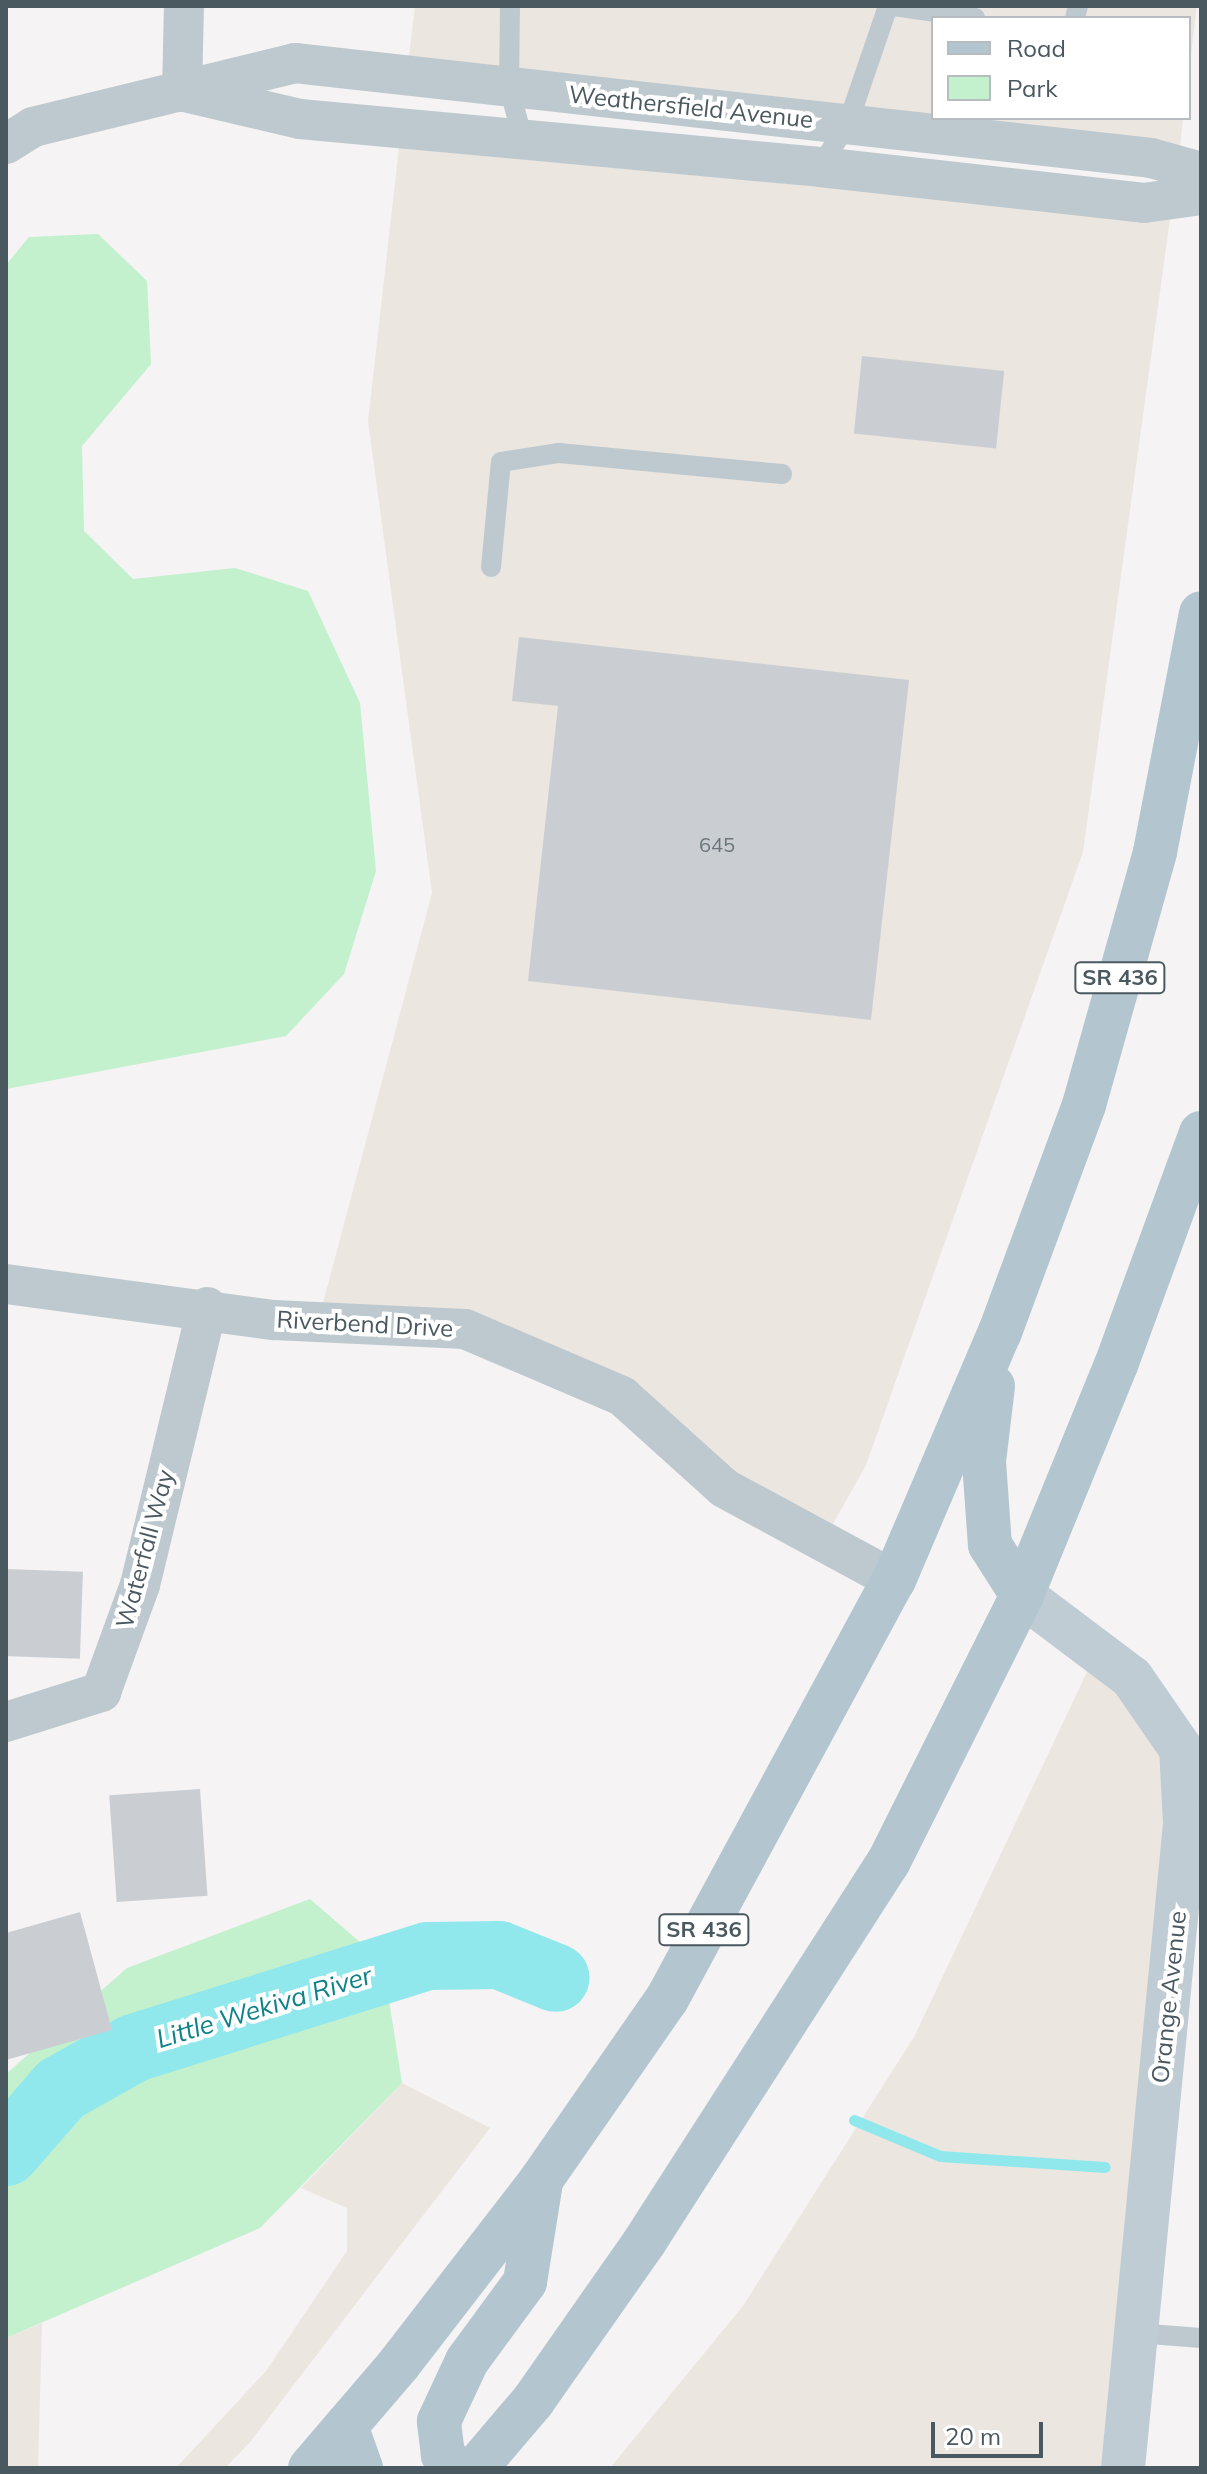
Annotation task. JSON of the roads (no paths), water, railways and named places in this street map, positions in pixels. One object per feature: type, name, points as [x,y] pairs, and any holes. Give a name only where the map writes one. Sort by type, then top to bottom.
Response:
[{"type":"main road","name":"SR 436","points":[[310,2468],[541,2180],[667,1999],[894,1580],[1000,1332],[1084,1105],[1155,852],[1201,613]]},
{"type":"main road","points":[[476,2468],[533,2401],[619,2278],[779,2037],[888,1863],[1022,1595],[1116,1365],[1201,1133]]},
{"type":"main road","points":[[1000,1332],[984,1462],[990,1545],[1022,1595]]},
{"type":"main road","name":"Orange Avenue","points":[[1022,1595],[1132,1678],[1181,1749],[1185,1824],[1123,2468]]},
{"type":"main road","points":[[455,2468],[443,2455],[439,2421],[467,2361],[525,2282],[541,2180]]},
{"type":"main road","points":[[346,2426],[361,2468]]},
{"type":"street","points":[[182,92],[184,6]]},
{"type":"street","name":"Weathersfield Avenue","points":[[6,144],[33,127],[295,63],[1151,158],[1201,172]]},
{"type":"street","name":"Weathersfield Avenue","points":[[182,92],[300,119],[820,167],[1144,203],[1201,195]]},
{"type":"street","name":"Riverbend Drive","points":[[6,1284],[207,1307],[274,1320],[465,1329],[622,1396],[724,1488],[894,1580]]},
{"type":"street","name":"Waterfall Way","points":[[6,1722],[101,1692],[140,1585],[207,1307]]},
{"type":"lane","points":[[510,6],[509,87],[523,140]]},
{"type":"lane","points":[[820,167],[848,123],[891,6],[961,16]]},
{"type":"lane","points":[[491,567],[501,462],[559,453],[782,474]]},
{"type":"lane","points":[[1136,2333],[1201,2338]]},
{"type":"waterway","name":"Little Wekiva River","points":[[6,2152],[61,2089],[134,2048],[428,1956],[499,1955],[556,1978]]},
{"type":"waterway","name":"Little Wekiva River","points":[[854,2120],[940,2156],[1105,2167]]}]
